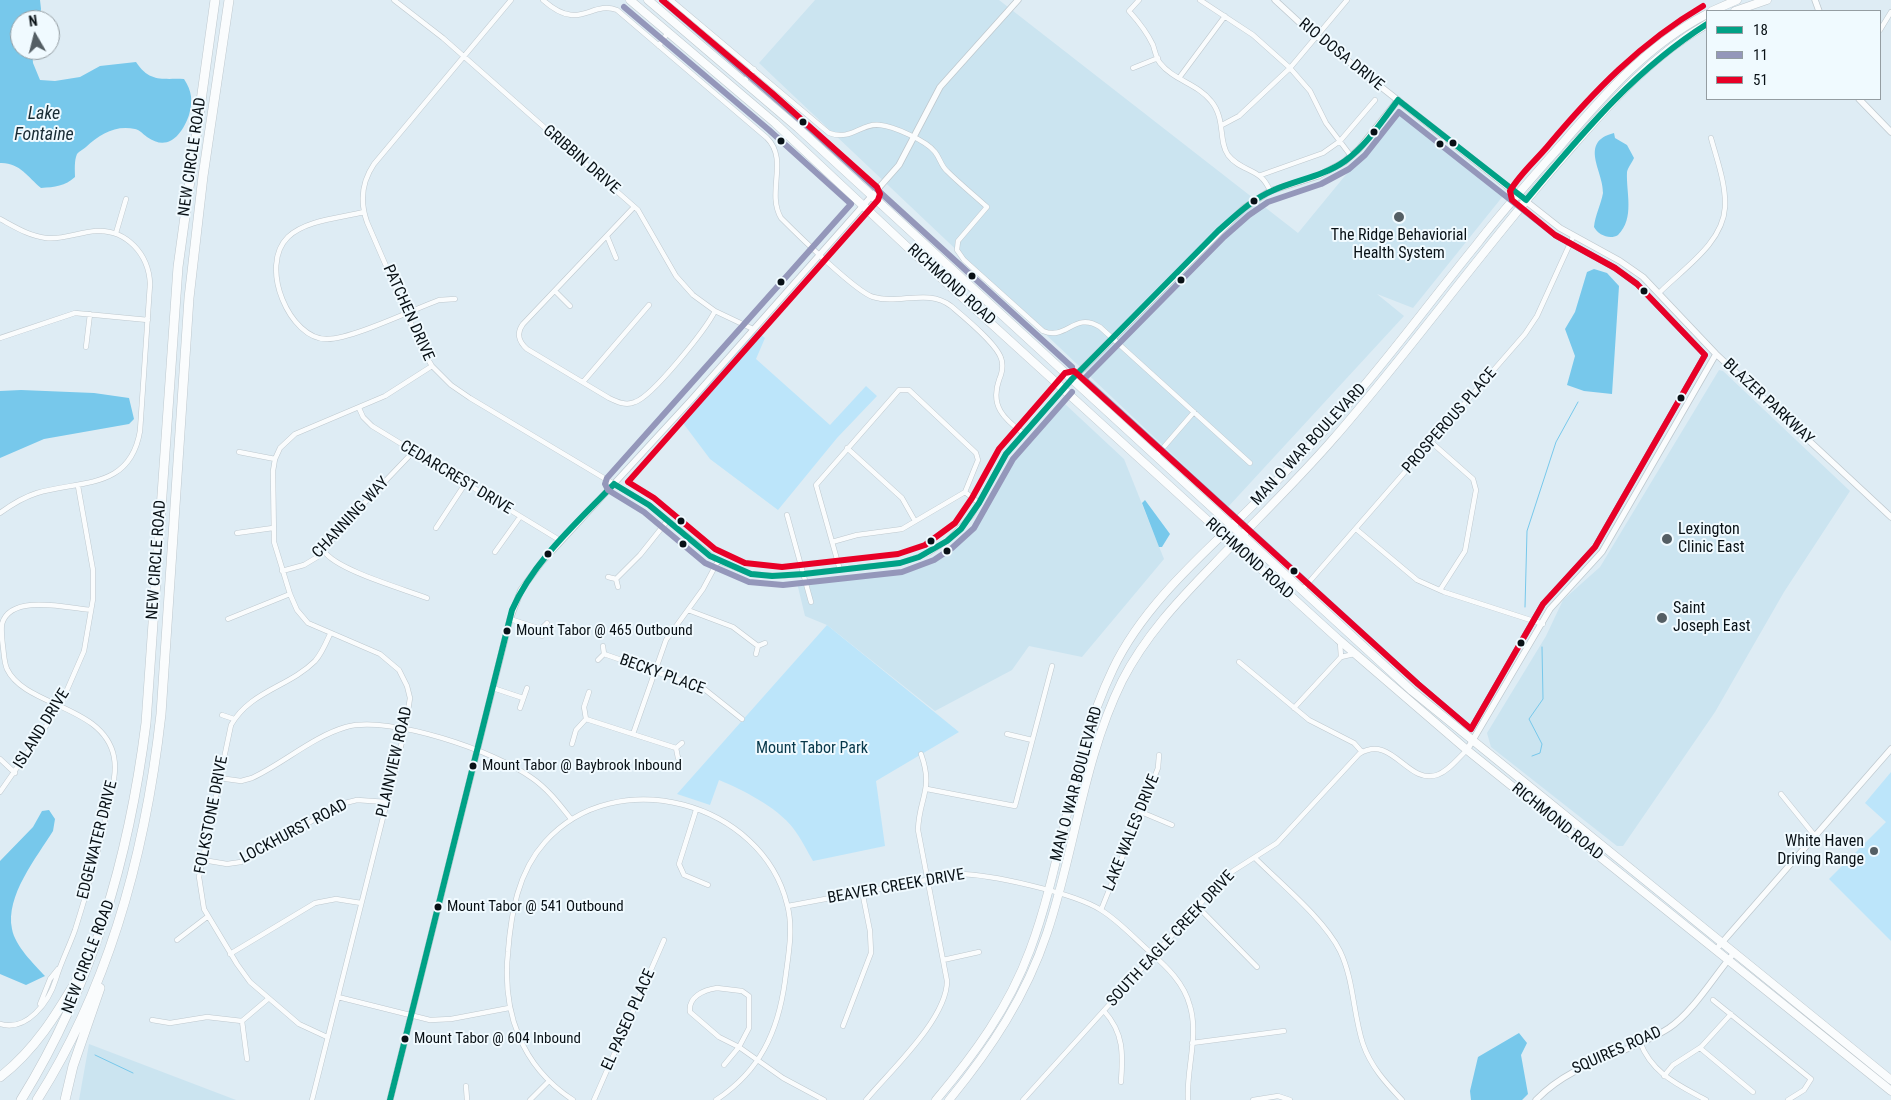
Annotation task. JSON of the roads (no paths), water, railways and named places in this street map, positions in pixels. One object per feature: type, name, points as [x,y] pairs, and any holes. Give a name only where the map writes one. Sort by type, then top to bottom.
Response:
[{"type":"highway","name":"NEW CIRCLE ROAD","points":[[21,1100],[64,1022],[100,933],[114,889],[138,790],[146,723],[177,277],[210,42],[214,0]]},
{"type":"highway","name":"NEW CIRCLE ROAD","points":[[37,1100],[63,1054],[90,998],[106,959],[126,897],[147,816],[161,714],[189,298],[229,0]]},
{"type":"highway","points":[[221,52],[234,0]]},
{"type":"highway","points":[[65,1100],[73,1066],[120,926],[126,897]]},
{"type":"highway","points":[[0,1077],[30,1051],[45,1033],[79,976],[100,933]]},
{"type":"main road","name":"RICHMOND ROAD","points":[[630,0],[775,123],[863,203],[919,258],[1356,655],[1467,750],[1719,946]]},
{"type":"main road","name":"RICHMOND ROAD","points":[[648,0],[744,81],[872,194],[1412,691],[1891,1091]]},
{"type":"main road","points":[[1714,10],[1737,0]]},
{"type":"main road","points":[[1738,10],[1767,0]]},
{"type":"main road","name":"MAN O WAR BOULEVARD","points":[[936,1100],[976,1051],[1009,996],[1029,951],[1048,890],[1094,714],[1115,664],[1146,618],[1232,525],[1292,465],[1366,384],[1518,194],[1612,86],[1665,39],[1706,15]]},
{"type":"main road","name":"MAN O WAR BOULEVARD","points":[[948,1100],[993,1043],[1017,1003],[1045,939],[1098,740],[1122,680],[1160,621],[1334,438],[1526,200],[1618,95],[1641,72],[1667,51],[1706,25]]},
{"type":"main road","name":"RICHMOND ROAD","points":[[1731,956],[1891,1080]]},
{"type":"street","name":"GRIBBIN DRIVE","points":[[394,0],[464,57],[634,207],[649,226],[680,280],[693,294],[715,311],[753,329]]},
{"type":"street","name":"PATCHEN DRIVE","points":[[511,0],[370,170],[362,194],[364,212],[418,343],[432,366],[451,385],[470,398],[614,484],[668,520],[718,561],[752,574],[782,576],[900,563],[929,553],[961,528],[979,503],[999,463],[1023,433],[1072,379]]},
{"type":"street","points":[[543,0],[564,14],[580,14],[602,7],[613,8],[773,144],[778,156],[775,189],[779,215],[820,254],[868,295],[892,300],[934,298],[950,306],[992,345],[1001,356],[1002,370],[996,387],[996,402],[1001,414],[1023,433]]},
{"type":"street","points":[[671,0],[829,133],[841,136],[848,135],[867,126],[878,125],[915,138],[936,152],[944,169],[987,207],[958,241],[957,250],[964,260],[1043,331],[1060,333],[1080,322],[1086,321],[1100,327],[1250,463]]},
{"type":"street","points":[[390,1100],[479,749],[510,618],[526,582],[899,165],[915,138],[940,87],[1018,0]]},
{"type":"street","points":[[1140,0],[1129,11],[1145,30],[1158,58],[1171,74],[1198,89],[1212,102],[1222,125],[1224,147],[1229,156],[1249,171],[1261,175],[1323,153],[1340,141],[1375,100]]},
{"type":"street","points":[[1200,0],[1253,35],[1290,68],[1310,91],[1326,123],[1351,156]]},
{"type":"street","name":"RIO DOSA DRIVE","points":[[1275,0],[1318,37],[1526,200]]},
{"type":"street","points":[[1222,125],[1240,116],[1290,68],[1348,0]]},
{"type":"street","points":[[1881,28],[1891,12]]},
{"type":"street","points":[[1179,78],[1225,16]]},
{"type":"street","points":[[659,46],[668,32]]},
{"type":"street","points":[[1133,68],[1158,58]]},
{"type":"street","points":[[744,81],[754,69]]},
{"type":"street","points":[[1072,379],[1218,231],[1244,208],[1270,191],[1328,172],[1351,156],[1398,100]]},
{"type":"street","points":[[1860,100],[1891,132]]},
{"type":"street","points":[[1660,292],[1707,246],[1723,218],[1725,198],[1711,138]]},
{"type":"street","points":[[1261,175],[1270,191]]},
{"type":"street","points":[[116,233],[126,200]]},
{"type":"street","name":"BLAZER PARKWAY","points":[[1526,200],[1573,237],[1628,265],[1660,292],[1716,354],[1891,518]]},
{"type":"street","points":[[634,207],[523,324],[519,338],[527,349],[617,402],[630,404],[642,399],[698,338],[715,311]]},
{"type":"street","points":[[364,212],[307,226],[289,237],[276,255],[274,272],[277,286],[297,324],[305,332],[318,338],[338,338],[439,300],[455,299]]},
{"type":"street","points":[[0,219],[24,232],[48,239],[95,231],[116,233],[137,249],[148,268],[150,284],[140,431],[135,448],[123,466],[114,474],[96,482],[38,493],[20,500],[0,513]]},
{"type":"street","points":[[607,236],[616,258]]},
{"type":"street","name":"PROSPEROUS PLACE","points":[[1303,589],[1533,323],[1573,237]]},
{"type":"street","points":[[555,291],[570,306]]},
{"type":"street","points":[[583,382],[649,304]]},
{"type":"street","points":[[0,338],[19,334],[68,314],[90,314],[148,320]]},
{"type":"street","points":[[86,347],[90,314]]},
{"type":"street","points":[[1467,750],[1558,598],[1602,552],[1716,354]]},
{"type":"street","points":[[240,452],[275,459],[283,444],[295,434],[359,408],[402,387],[432,366]]},
{"type":"street","points":[[832,542],[857,535],[902,529],[965,492],[978,460],[976,452],[909,390],[899,390],[816,485],[832,542],[840,570]]},
{"type":"street","name":"CEDARCREST DRIVE","points":[[359,408],[363,417],[372,426],[561,541]]},
{"type":"street","points":[[1156,456],[1194,412]]},
{"type":"street","points":[[1431,442],[1473,479],[1476,490],[1465,551],[1440,590]]},
{"type":"street","points":[[848,448],[902,498],[915,521]]},
{"type":"street","name":"CHANNING WAY","points":[[282,571],[304,565],[324,551],[350,518],[413,452]]},
{"type":"street","name":"PLAINVIEW ROAD","points":[[275,459],[273,528],[282,571],[290,594],[303,619],[330,634],[380,654],[399,670],[410,698],[405,730],[312,1100]]},
{"type":"street","points":[[436,528],[465,484]]},
{"type":"street","name":"ISLAND DRIVE","points":[[0,792],[60,706],[84,651],[93,589],[91,552],[78,486]]},
{"type":"street","points":[[965,492],[979,503]]},
{"type":"street","points":[[787,515],[812,602]]},
{"type":"street","points":[[495,552],[520,516]]},
{"type":"street","points":[[616,579],[640,555],[668,520]]},
{"type":"street","points":[[237,533],[273,528]]},
{"type":"street","points":[[1356,529],[1417,580],[1440,590],[1543,624]]},
{"type":"street","points":[[324,551],[330,558],[346,567],[427,598]]},
{"type":"street","points":[[632,734],[668,637],[703,589],[718,561]]},
{"type":"street","points":[[608,577],[616,579]]},
{"type":"street","points":[[616,579],[618,587]]},
{"type":"street","points":[[228,619],[290,594]]},
{"type":"street","name":"EDGEWATER DRIVE","points":[[0,1024],[9,1026],[24,1022],[34,1016],[50,979],[59,967],[69,946],[103,832],[115,767],[111,746],[101,731],[21,684],[10,674],[4,656],[2,630],[4,620],[10,611],[23,605],[91,610]]},
{"type":"street","points":[[688,610],[733,627],[758,646]]},
{"type":"street","points":[[510,618],[540,628]]},
{"type":"street","points":[[540,628],[547,623]]},
{"type":"street","points":[[540,628],[542,636]]},
{"type":"street","name":"FOLKSTONE DRIVE","points":[[328,1037],[306,1029],[268,999],[246,977],[207,917],[201,900],[199,885],[227,736],[234,719],[251,701],[314,662],[330,634]]},
{"type":"street","points":[[1338,639],[1341,645],[1341,657]]},
{"type":"street","points":[[758,646],[765,643]]},
{"type":"street","name":"BECKY PLACE","points":[[603,646],[604,654]]},
{"type":"street","points":[[756,654],[758,646]]},
{"type":"street","points":[[1294,708],[1341,657],[1352,653],[1356,655]]},
{"type":"street","name":"BECKY PLACE","points":[[604,654],[703,688],[742,719]]},
{"type":"street","name":"BECKY PLACE","points":[[598,660],[604,654]]},
{"type":"street","points":[[1239,662],[1318,726],[1354,743],[1362,752]]},
{"type":"street","points":[[927,789],[1015,806],[1052,666]]},
{"type":"street","points":[[493,688],[523,698]]},
{"type":"street","points":[[520,708],[527,688]]},
{"type":"street","points":[[586,719],[584,707],[589,692]]},
{"type":"street","points":[[222,715],[234,719]]},
{"type":"street","points":[[586,719],[676,748]]},
{"type":"street","points":[[572,744],[576,730],[586,719]]},
{"type":"street","points":[[219,778],[240,780],[252,778],[322,737],[347,727],[370,724],[405,730],[479,749],[534,779],[550,794],[571,819]]},
{"type":"street","points":[[1007,734],[1032,740]]},
{"type":"street","points":[[676,748],[682,743]]},
{"type":"street","points":[[676,748],[678,758]]},
{"type":"street","name":"SOUTH EAGLE CREEK DRIVE","points":[[1024,1100],[1229,874],[1277,843],[1362,752],[1370,749],[1388,751],[1415,772],[1430,776],[1445,771],[1467,750]]},
{"type":"street","points":[[1719,946],[1891,749]]},
{"type":"street","points":[[866,1100],[938,1014],[947,987],[918,830],[927,789],[926,772],[921,754]]},
{"type":"street","name":"LAKE WALES DRIVE","points":[[1101,910],[1158,768],[1159,755]]},
{"type":"street","points":[[0,760],[15,773]]},
{"type":"street","points":[[1781,794],[1815,836]]},
{"type":"street","name":"LOCKHURST ROAD","points":[[203,860],[227,864],[242,862],[341,804],[364,799],[386,802]]},
{"type":"street","points":[[573,1100],[548,1081],[522,1045],[509,1008],[506,974],[514,908],[521,882],[544,843],[571,819],[595,807],[629,799],[662,800],[720,819],[737,829],[760,849],[777,875],[788,906],[790,934],[781,1008],[774,1032],[759,1060],[740,1082],[716,1100]]},
{"type":"street","points":[[696,810],[679,864],[684,875],[708,885]]},
{"type":"street","points":[[1141,812],[1172,825]]},
{"type":"street","points":[[1255,858],[1323,927],[1339,949],[1348,975],[1366,1050],[1380,1076],[1402,1100]]},
{"type":"street","name":"BEAVER CREEK DRIVE","points":[[788,906],[928,878],[975,874],[1048,890],[1101,910],[1154,955],[1178,981],[1188,999],[1193,1020],[1188,1100]]},
{"type":"street","points":[[843,1026],[871,953],[870,931],[862,891]]},
{"type":"street","points":[[230,954],[315,903],[336,899],[361,903]]},
{"type":"street","points":[[1198,907],[1257,967]]},
{"type":"street","points":[[177,940],[207,917]]},
{"type":"street","name":"EL PASEO PLACE","points":[[594,1100],[664,940]]},
{"type":"street","points":[[943,960],[979,952]]},
{"type":"street","name":"SQUIRES ROAD","points":[[1536,1100],[1574,1070],[1640,1042],[1675,1024],[1731,956]]},
{"type":"street","points":[[724,1065],[739,1047],[749,1028],[750,1000],[748,994],[742,990],[716,988],[696,996],[690,1005],[692,1015],[718,1037],[739,1047],[790,1082],[824,1100]]},
{"type":"street","points":[[338,997],[438,1020],[509,1008]]},
{"type":"street","points":[[152,1020],[170,1022],[207,1017],[242,1021],[268,999]]},
{"type":"street","points":[[1713,1000],[1811,1079],[1811,1083],[1804,1090],[1788,1100]]},
{"type":"street","points":[[1104,1011],[1115,1025],[1122,1042],[1121,1082]]},
{"type":"street","points":[[1664,1076],[1673,1065],[1700,1048],[1731,1014]]},
{"type":"street","points":[[242,1021],[247,1059]]},
{"type":"street","points":[[1192,1043],[1284,1031]]},
{"type":"street","points":[[1640,1042],[1649,1060],[1664,1076],[1706,1100]]},
{"type":"street","points":[[1700,1048],[1753,1092]]},
{"type":"street","points":[[530,1100],[548,1081]]},
{"type":"street","points":[[466,1086],[467,1100]]},
{"type":"street","points":[[1253,1100],[1278,1096],[1290,1100]]},
{"type":"water","name":"Lake Fontaine","points":[[0,0],[40,0],[41,10],[10,10],[10,60],[33,60],[40,80],[55,81],[80,77],[100,66],[136,62],[146,73],[157,78],[184,79],[189,88],[191,105],[189,115],[178,135],[173,139],[161,143],[147,137],[140,131],[128,128],[108,132],[77,154],[75,177],[64,184],[41,188],[18,168],[7,163],[0,163]]},
{"type":"water","points":[[1614,133],[1615,138],[1627,145],[1634,158],[1627,172],[1628,213],[1626,221],[1618,235],[1608,237],[1601,234],[1594,227],[1603,193],[1595,150],[1597,143],[1603,137]]},
{"type":"water","points":[[1594,269],[1607,273],[1619,286],[1612,394],[1584,391],[1567,385],[1575,356],[1565,329],[1575,312],[1587,272]]},
{"type":"water","points":[[0,391],[94,393],[129,398],[134,419],[129,424],[44,439],[0,458]]},
{"type":"water","points":[[1145,500],[1170,534],[1162,547],[1159,547],[1142,503]]},
{"type":"water","points":[[49,810],[55,819],[53,831],[24,877],[13,903],[11,916],[12,929],[17,942],[45,976],[26,985],[0,974],[0,861],[33,827],[42,811]]},
{"type":"water","points":[[1519,1033],[1527,1043],[1521,1055],[1528,1094],[1522,1100],[1471,1100],[1470,1091],[1478,1057]]},
{"type":"waterway","points":[[1525,607],[1527,531],[1556,442],[1578,402]]},
{"type":"waterway","points":[[1532,756],[1540,753],[1542,744],[1529,719],[1543,699],[1542,647]]},
{"type":"waterway","points":[[95,1055],[133,1073]]},
{"type":"place","name":"The Ridge Behaviorial Health System","points":[[1399,217]]},
{"type":"place","name":"Lexington Clinic East","points":[[1667,539]]},
{"type":"place","name":"Saint Joseph East","points":[[1662,618]]},
{"type":"place","name":"Mount Tabor @ 465 Outbound","points":[[507,631]]},
{"type":"place","name":"Mount Tabor @ Baybrook Inbound","points":[[473,766]]},
{"type":"place","name":"White Haven Driving Range","points":[[1874,851]]},
{"type":"place","name":"Mount Tabor @ 541 Outbound","points":[[438,907]]},
{"type":"place","name":"Mount Tabor @ 604 Inbound","points":[[405,1039]]},
{"type":"park label","name":"Mount Tabor Park","points":[[812,749]]}]
